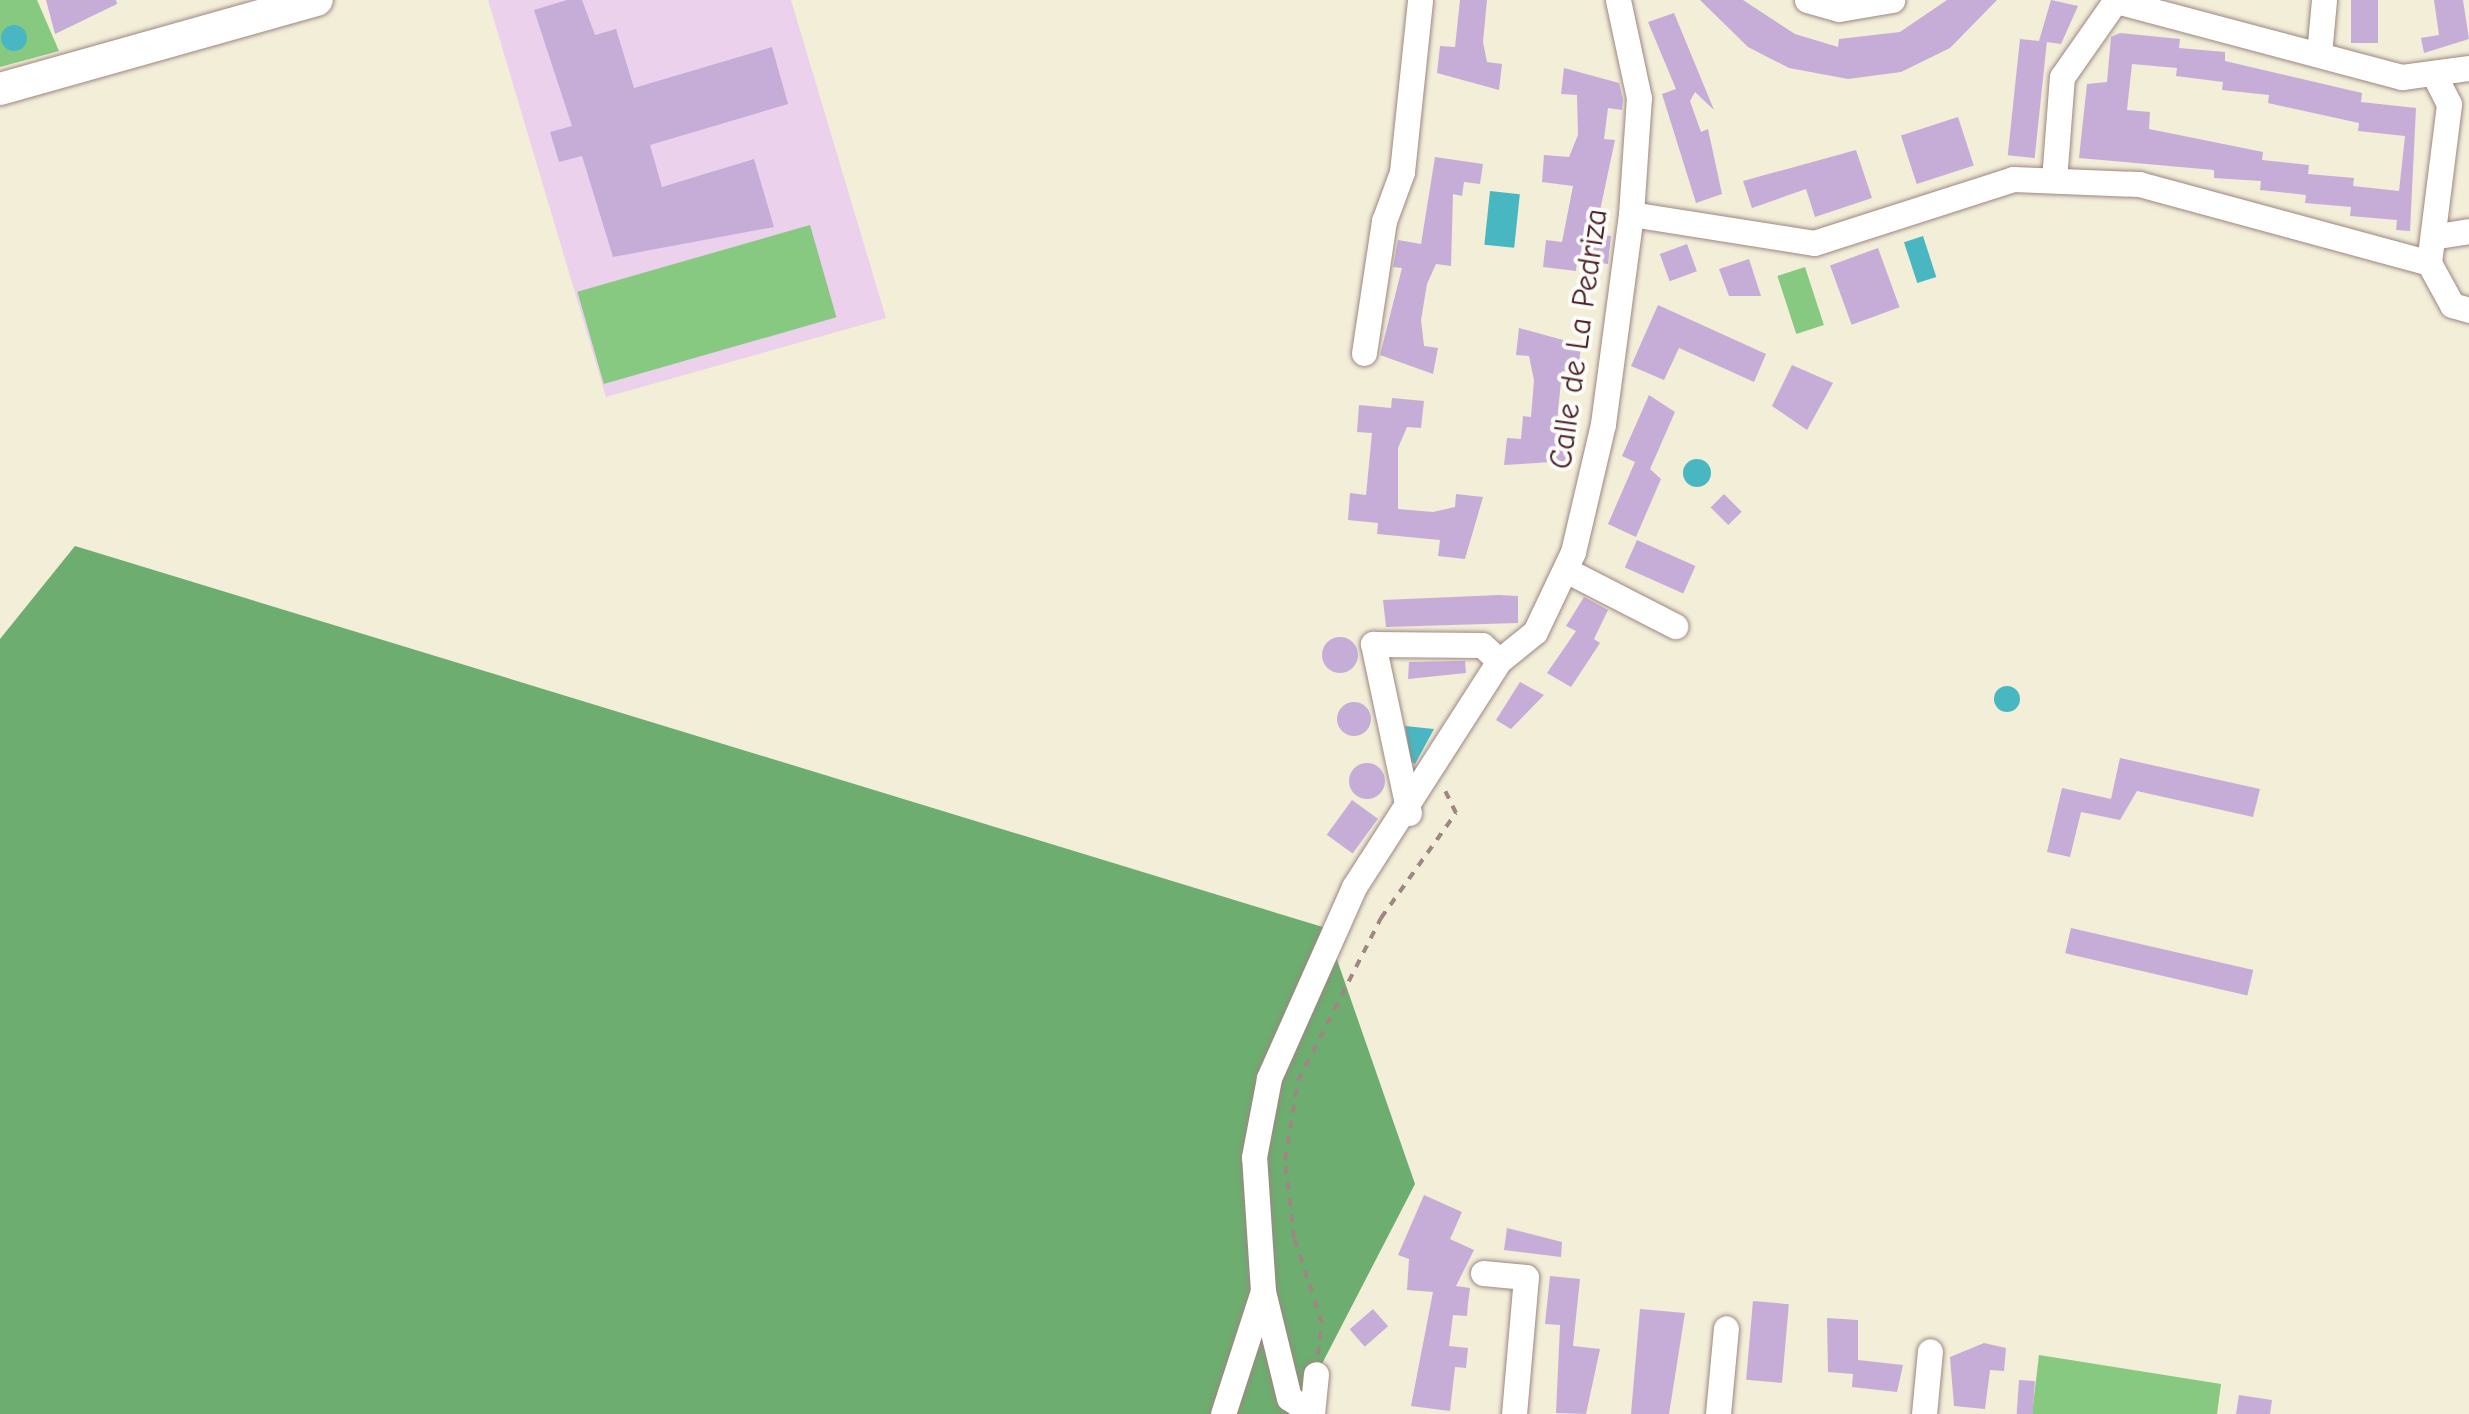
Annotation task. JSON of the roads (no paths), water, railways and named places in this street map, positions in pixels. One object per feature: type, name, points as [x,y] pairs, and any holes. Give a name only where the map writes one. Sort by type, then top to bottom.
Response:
[{"type":"main road","points":[[8,92],[317,0]]},
{"type":"street","points":[[1364,354],[1384,220],[1402,172],[1420,0]]},
{"type":"street","name":"Calle de La Pedriza","points":[[1312,1413],[1289,1398],[1263,1291],[1254,1157],[1269,1078],[1354,887],[1436,771],[1499,661],[1536,632],[1566,570],[1603,424],[1631,214],[1639,98],[1618,0]]},
{"type":"street","points":[[1808,0],[1838,9],[1892,0]]},
{"type":"street","points":[[2054,180],[2062,76],[2116,0],[2402,77],[2469,68]]},
{"type":"street","points":[[2319,54],[2324,0]]},
{"type":"street","points":[[2428,264],[2438,236],[2449,104],[2434,75]]},
{"type":"street","points":[[1631,214],[1814,243],[2013,179],[2139,184],[2428,264],[2452,305],[2469,310]]},
{"type":"street","points":[[2438,236],[2469,230]]},
{"type":"street","points":[[1566,570],[1674,626]]},
{"type":"street","points":[[1409,813],[1373,644],[1482,645],[1499,661]]},
{"type":"street","points":[[1483,1273],[1526,1277],[1514,1414]]},
{"type":"street","points":[[1224,1414],[1263,1291]]},
{"type":"street","points":[[1718,1414],[1726,1328]]},
{"type":"street","points":[[1924,1414],[1930,1351]]},
{"type":"street","points":[[1312,1413],[1316,1374]]},
{"type":"water","points":[[14,25],[24,28],[24,48],[14,51],[4,48],[1,38],[4,28]]},
{"type":"water","points":[[1490,191],[1520,194],[1514,248],[1484,245]]},
{"type":"water","points":[[1923,236],[1936,277],[1917,283],[1904,242]]},
{"type":"water","points":[[1697,459],[1707,463],[1711,473],[1707,483],[1697,487],[1687,483],[1683,473],[1687,463]]},
{"type":"water","points":[[2007,686],[2016,690],[2020,699],[2016,708],[2007,712],[1998,708],[1994,699],[1998,690]]},
{"type":"water","points":[[1405,726],[1434,729],[1415,764],[1411,762]]}]
